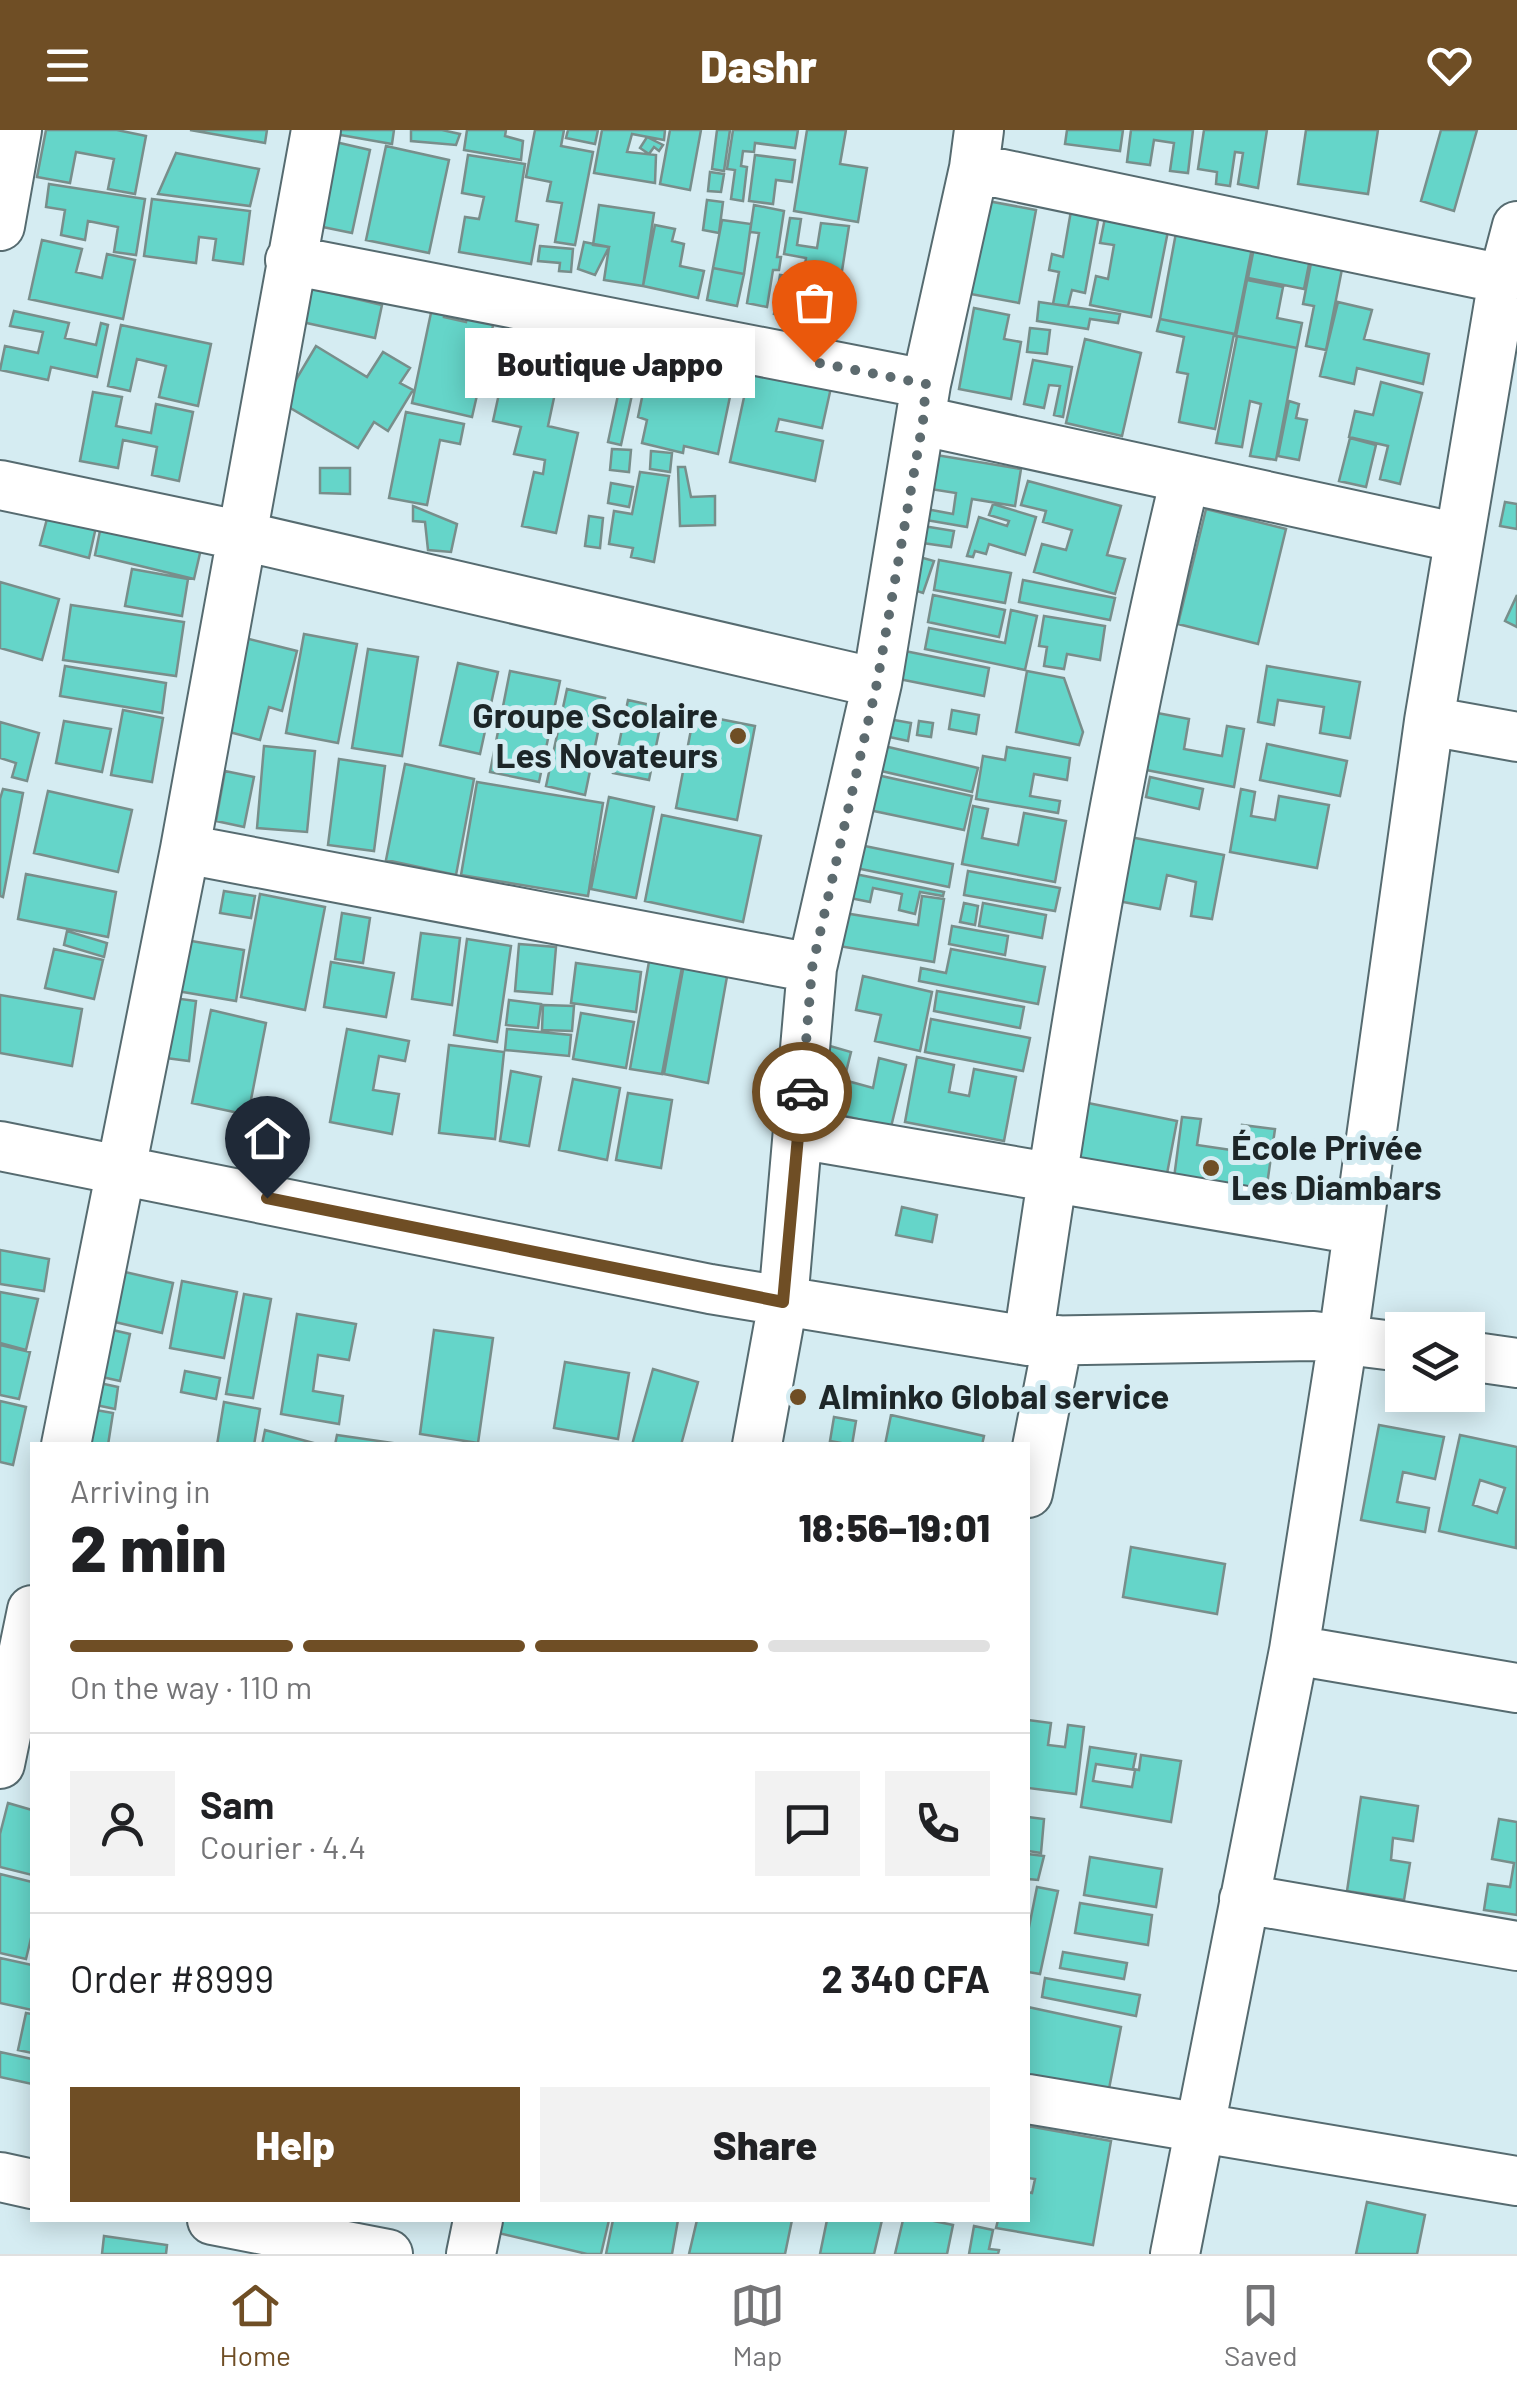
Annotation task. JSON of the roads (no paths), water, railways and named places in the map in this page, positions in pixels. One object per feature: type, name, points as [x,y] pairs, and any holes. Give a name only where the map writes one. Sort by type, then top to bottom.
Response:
[{"type":"street","points":[[0,226],[17,130]]},
{"type":"street","points":[[67,1442],[185,849],[316,130]]},
{"type":"street","points":[[758,1442],[783,1302],[812,968],[877,683],[925,402],[976,149],[1503,279]]},
{"type":"street","points":[[1175,2254],[1294,1650],[1458,538],[1503,279],[1517,226]]},
{"type":"street","points":[[290,260],[925,402],[1184,479],[1458,538]]},
{"type":"street","points":[[1030,1472],[1043,1340],[1052,1179],[1127,736],[1184,479]]},
{"type":"street","points":[[0,486],[243,536],[877,683]]},
{"type":"street","points":[[1430,721],[1517,738]]},
{"type":"street","points":[[185,849],[812,968]]},
{"type":"street","points":[[798,1134],[1358,1230]]},
{"type":"street","points":[[0,1146],[783,1302],[1043,1340],[1343,1338],[1385,1344]]},
{"type":"street","points":[[1485,1358],[1517,1363]]},
{"type":"street","points":[[0,1764],[30,1620]]},
{"type":"street","points":[[1294,1650],[1517,1688]]},
{"type":"street","points":[[0,1777],[30,1784]]},
{"type":"street","points":[[1244,1900],[1517,1946]]},
{"type":"street","points":[[1030,2100],[1517,2181]]},
{"type":"street","points":[[0,2177],[30,2184]]},
{"type":"street","points":[[222,2222],[388,2254]]},
{"type":"street","points":[[471,2254],[478,2222]]},
{"type":"place","name":"Boutique Jappo","points":[[814,362]]},
{"type":"place","name":"Groupe Scolaire Les Novateurs","points":[[738,736]]},
{"type":"place","name":"École Privée Les Diambars","points":[[1211,1168]]},
{"type":"place","name":"Alminko Global service","points":[[798,1397]]}]
